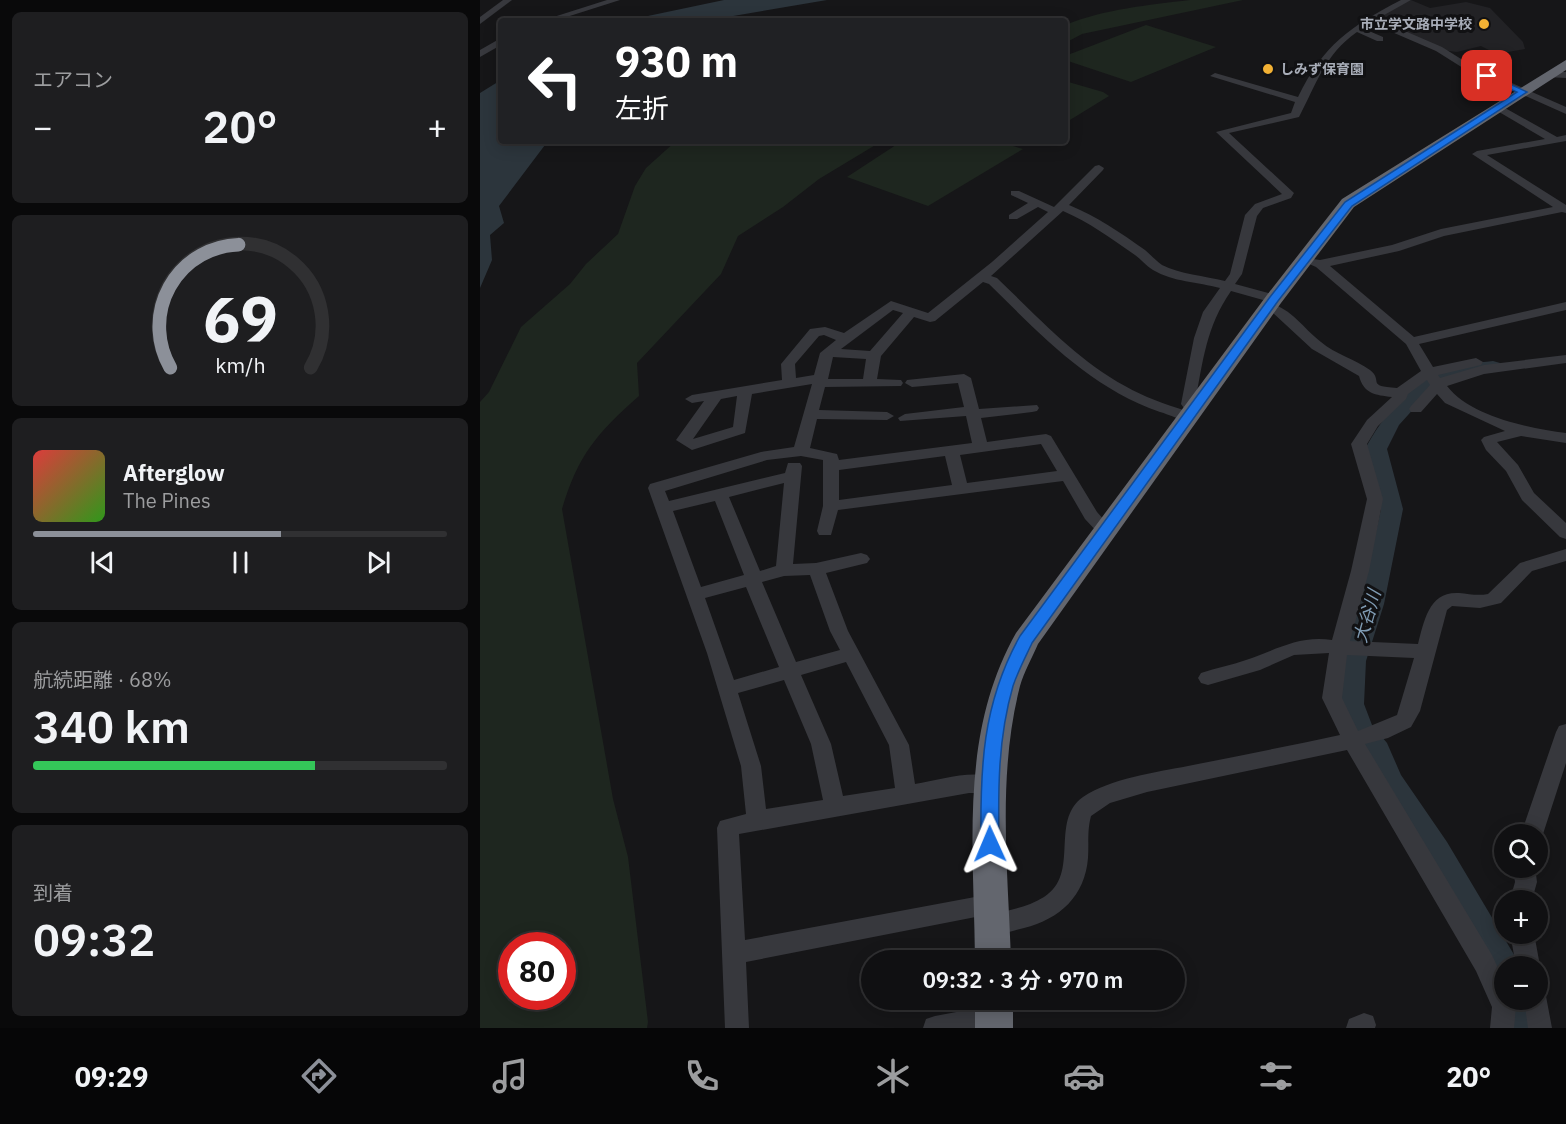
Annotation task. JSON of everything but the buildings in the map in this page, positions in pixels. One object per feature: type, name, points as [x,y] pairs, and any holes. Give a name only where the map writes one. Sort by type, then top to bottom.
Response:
[{"type":"highway","points":[[993,950],[989,784],[992,746],[1006,684],[1026,640],[1272,303],[1312,262],[1348,204],[1498,107],[1560,71]]},
{"type":"street","points":[[496,10],[502,0]]},
{"type":"street","points":[[480,21],[508,0]]},
{"type":"street","points":[[555,18],[616,0]]},
{"type":"street","points":[[1192,414],[1188,404],[1201,338],[1210,312],[1236,274],[1254,210],[1271,200],[1287,196],[1288,193],[1221,132],[1291,117],[1309,82],[1333,47],[1371,20],[1407,0]]},
{"type":"street","points":[[1371,20],[1439,49],[1466,66],[1566,111]]},
{"type":"street","points":[[1357,29],[1380,39]]},
{"type":"street","points":[[480,54],[498,43]]},
{"type":"street","points":[[1215,76],[1301,101]]},
{"type":"street","points":[[1498,107],[1560,139]]},
{"type":"street","points":[[1560,139],[1477,154],[1565,209]]},
{"type":"street","points":[[784,570],[793,476],[827,353],[891,305],[930,318],[983,277],[1060,210],[1099,168]]},
{"type":"street","points":[[1015,193],[1037,203],[1085,216],[1142,254],[1156,267],[1177,276],[1195,277],[1272,303],[1317,346],[1366,374],[1371,388],[1385,393],[1400,393],[1468,363],[1566,349]]},
{"type":"street","points":[[1013,217],[1037,203]]},
{"type":"street","points":[[1312,262],[1395,248],[1441,233],[1565,209]]},
{"type":"street","points":[[1312,262],[1411,342],[1433,379],[1450,400],[1520,431],[1566,438]]},
{"type":"street","points":[[983,277],[993,281],[1062,347],[1113,386],[1138,399],[1192,414]]},
{"type":"street","points":[[1411,342],[1566,306]]},
{"type":"street","points":[[869,383],[874,355],[911,312]]},
{"type":"street","points":[[789,384],[788,364],[815,332],[825,331],[844,338]]},
{"type":"street","points":[[827,353],[874,355]]},
{"type":"street","points":[[1433,379],[1450,379],[1471,373],[1566,359]]},
{"type":"street","points":[[912,383],[964,378],[981,447]]},
{"type":"street","points":[[1416,409],[1433,379]]},
{"type":"street","points":[[692,399],[820,381],[896,383]]},
{"type":"street","points":[[716,395],[684,440],[692,445],[740,430],[745,390]]},
{"type":"street","points":[[1400,393],[1401,396],[1372,423],[1359,444],[1375,499],[1360,571],[1339,648],[1332,698],[1360,738],[1484,963],[1504,1007],[1502,1028]]},
{"type":"street","points":[[905,418],[973,413],[1010,415],[1032,408]]},
{"type":"street","points":[[811,414],[887,416]]},
{"type":"street","points":[[1520,431],[1489,440],[1491,447],[1512,468],[1528,496],[1566,533]]},
{"type":"street","points":[[831,466],[1046,438],[1091,515],[1105,530]]},
{"type":"street","points":[[951,451],[961,489]]},
{"type":"street","points":[[757,820],[751,766],[728,689],[656,488],[766,455],[798,452],[831,457],[831,506],[825,531]]},
{"type":"street","points":[[831,506],[1067,475]]},
{"type":"street","points":[[663,508],[793,476]]},
{"type":"street","points":[[720,494],[821,744],[835,807]]},
{"type":"street","points":[[734,953],[992,914],[1029,916],[1053,904],[1067,892],[1077,859],[1076,833],[1081,812],[1091,803],[1104,796],[1147,783],[1360,738],[1395,727],[1404,721],[1410,711],[1439,605],[1450,599],[1485,602],[1496,599],[1525,567],[1565,557]]},
{"type":"street","points":[[695,595],[784,570],[816,569],[861,559]]},
{"type":"street","points":[[816,569],[839,631],[899,745],[906,795]]},
{"type":"street","points":[[1208,678],[1253,665],[1290,649],[1305,646],[1425,651]]},
{"type":"street","points":[[728,689],[851,654]]},
{"type":"street","points":[[1535,824],[1566,732]]},
{"type":"street","points":[[737,1028],[728,828],[757,820],[969,784],[989,784]]},
{"type":"street","points":[[1538,1010],[1540,1028]]},
{"type":"street","points":[[935,1028],[994,1015]]},
{"type":"shaded area","points":[[724,0],[827,0],[722,18],[638,18]]},
{"type":"shaded area","points":[[1190,0],[1243,0],[1082,34],[1068,41],[1068,24],[1127,8]]},
{"type":"shaded area","points":[[1411,0],[1430,8],[1466,2],[1490,8],[1523,42],[1525,49],[1497,54],[1481,46],[1457,52],[1441,50],[1378,20],[1392,8]]},
{"type":"shaded area","points":[[1146,25],[1216,47],[1131,82],[1068,61],[1068,55]]},
{"type":"shaded area","points":[[498,82],[498,144],[546,144],[499,206],[504,223],[490,235],[492,260],[480,288],[480,93]]},
{"type":"shaded area","points":[[1068,82],[1103,92],[1109,96],[1068,121]]},
{"type":"shaded area","points":[[673,144],[877,144],[819,179],[783,207],[738,236],[721,274],[637,363],[639,396],[600,434],[582,459],[562,509],[613,799],[628,857],[647,1028],[480,1028],[480,402],[489,392],[521,327],[570,284],[586,264],[618,234],[635,186],[646,168]]},
{"type":"shaded area","points":[[897,144],[1006,144],[1023,149],[928,206],[847,177]]},
{"type":"waterway","name":"大谷川","points":[[1493,367],[1448,373],[1429,386],[1410,401],[1390,422],[1376,449],[1392,509],[1372,604],[1353,661],[1351,704],[1360,730],[1377,751],[1390,781],[1436,851],[1497,956]]},
{"type":"waterway","name":"大谷川","points":[[1522,1010],[1526,1021],[1524,1028]]},
{"type":"place","name":"市立学文路中学校","points":[[1484,24]]},
{"type":"place","name":"しみず保育園","points":[[1268,69]]},
{"type":"route","points":[[990,844],[989,784],[992,746],[1006,684],[1026,640],[1274,299],[1348,204],[1523,92],[1487,76]]}]
